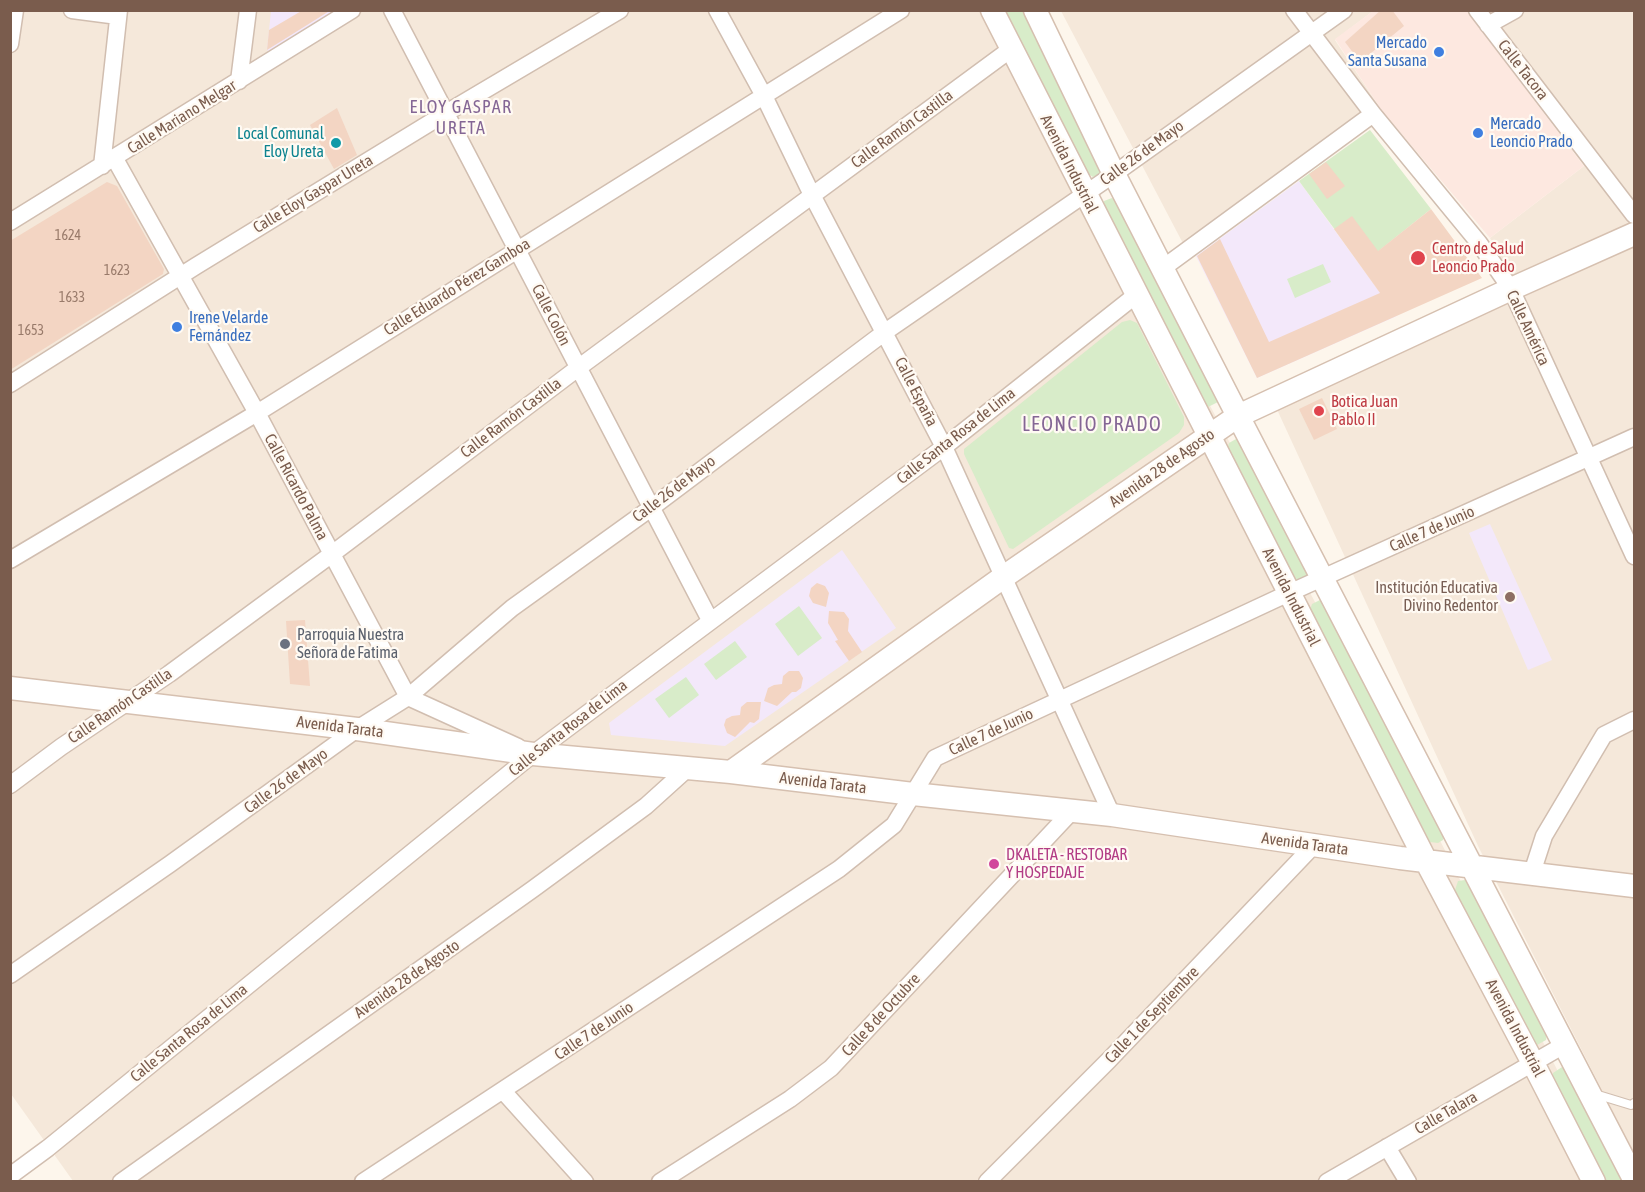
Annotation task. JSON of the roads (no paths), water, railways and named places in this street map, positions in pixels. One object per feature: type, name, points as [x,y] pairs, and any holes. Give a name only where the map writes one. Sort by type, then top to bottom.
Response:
[{"type":"street","points":[[10,44],[15,10]]},
{"type":"street","points":[[72,10],[118,13],[108,162]]},
{"type":"street","points":[[239,81],[248,10]]},
{"type":"street","name":"Calle Mariano Melgar","points":[[10,222],[352,10]]},
{"type":"street","name":"Calle Colón","points":[[392,10],[710,620]]},
{"type":"street","name":"Calle Eloy Gaspar Ureta","points":[[10,384],[180,276],[446,113],[620,10]]},
{"type":"street","name":"Calle España","points":[[717,10],[764,96],[812,195],[944,447],[1112,815]]},
{"type":"street","name":"Calle Eduardo Pérez Gamboa","points":[[10,560],[257,413],[902,10]]},
{"type":"street","name":"Avenida Industrial","points":[[992,10],[1426,861],[1594,1182]]},
{"type":"street","points":[[1035,10],[1114,174],[1238,416],[1635,1179]]},
{"type":"street","name":"Calle América","points":[[1294,10],[1373,114],[1479,243],[1511,289],[1635,556]]},
{"type":"street","name":"Calle 26 de Mayo","points":[[10,975],[170,864],[357,729],[408,697],[512,608],[651,508],[885,332],[1114,174],[1344,10]]},
{"type":"street","name":"Calle Tacora","points":[[1477,10],[1635,215]]},
{"type":"street","points":[[1488,25],[1515,10]]},
{"type":"street","name":"Calle Ramón Castilla","points":[[10,785],[61,747],[129,702],[332,554],[578,368],[1011,49]]},
{"type":"street","points":[[1163,268],[1373,114]]},
{"type":"street","name":"Calle Ricardo Palma","points":[[108,162],[180,276],[257,413],[408,697]]},
{"type":"street","name":"Avenida 28 de Agosto","points":[[731,772],[1002,578],[1238,416],[1635,234]]},
{"type":"street","name":"Calle Santa Rosa de Lima","points":[[10,1176],[48,1148],[533,754],[944,447],[1136,295]]},
{"type":"street","name":"Calle 7 de Junio","points":[[363,1182],[839,870],[894,825],[935,758],[1289,593],[1635,437]]},
{"type":"street","name":"Avenida Tarata","points":[[10,688],[357,729],[533,754],[731,772],[1112,815],[1426,861],[1635,886]]},
{"type":"street","points":[[408,697],[533,754]]},
{"type":"street","points":[[1532,873],[1544,836],[1604,735],[1635,720]]},
{"type":"street","name":"Avenida 28 de Agosto","points":[[121,1182],[534,889],[646,806],[687,769]]},
{"type":"street","name":"Calle 8 de Octubre","points":[[660,1182],[790,1099],[831,1068],[1071,812]]},
{"type":"street","name":"Calle 1 de Septiembre","points":[[987,1182],[1109,1060],[1314,845]]},
{"type":"street","name":"Calle Talara","points":[[1327,1182],[1564,1045]]},
{"type":"street","points":[[504,1091],[585,1182]]},
{"type":"street","points":[[1387,1147],[1407,1182]]},
{"type":"lane","points":[[1589,1092],[1633,1107]]},
{"type":"place","name":"Mercado Santa Susana","points":[[1439,52]]},
{"type":"place","name":"Mercado Leoncio Prado","points":[[1478,133]]},
{"type":"place","name":"Local Comunal Eloy Ureta","points":[[336,143]]},
{"type":"place","name":"Centro de Salud Leoncio Prado","points":[[1418,258]]},
{"type":"place","name":"Irene Velarde Fernández","points":[[177,327]]},
{"type":"place","name":"Botica Juan Pablo II","points":[[1319,411]]},
{"type":"place","name":"Institución Educativa Divino Redentor","points":[[1510,597]]},
{"type":"place","name":"Parroquia Nuestra Señora de Fatima","points":[[285,644]]},
{"type":"place","name":"DKALETA - RESTOBAR Y HOSPEDAJE","points":[[994,864]]},
{"type":"district","name":"ELOY GASPAR URETA","points":[[461,117]]},
{"type":"district","name":"LEONCIO PRADO","points":[[1092,425]]}]
